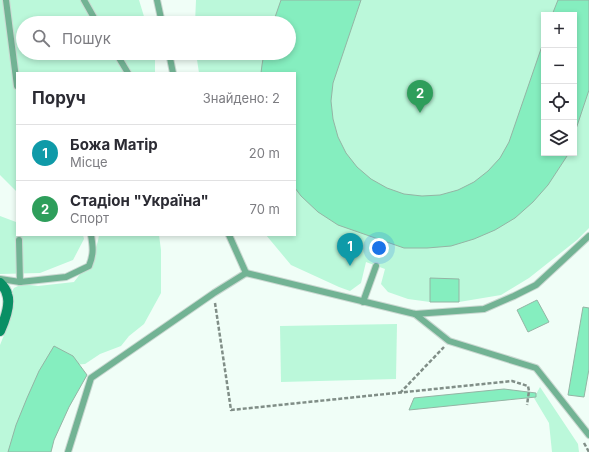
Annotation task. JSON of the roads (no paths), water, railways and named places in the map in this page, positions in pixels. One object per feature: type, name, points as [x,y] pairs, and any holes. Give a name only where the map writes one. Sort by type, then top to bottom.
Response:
[{"type":"street","points":[[0,283],[8,295],[8,306],[0,331]]},
{"type":"lane","points":[[6,0],[16,78]]},
{"type":"lane","points":[[84,0],[94,16]]},
{"type":"lane","points":[[157,0],[160,16]]},
{"type":"lane","points":[[120,60],[127,72]]},
{"type":"lane","points":[[170,60],[173,72]]},
{"type":"lane","points":[[0,279],[20,282],[66,277],[88,266],[93,252],[91,236]]},
{"type":"lane","points":[[229,236],[246,272]]},
{"type":"lane","points":[[68,452],[92,378],[246,272],[415,314],[484,309],[536,285],[589,236]]},
{"type":"lane","points":[[19,240],[20,282]]},
{"type":"lane","points":[[363,302],[376,266]]},
{"type":"lane","points":[[415,314],[449,340],[536,368],[589,435]]},
{"type":"place","name":"Стадіон \"Україна\"","points":[[420,113]]},
{"type":"place","name":"Божа Матір","points":[[350,266]]}]
